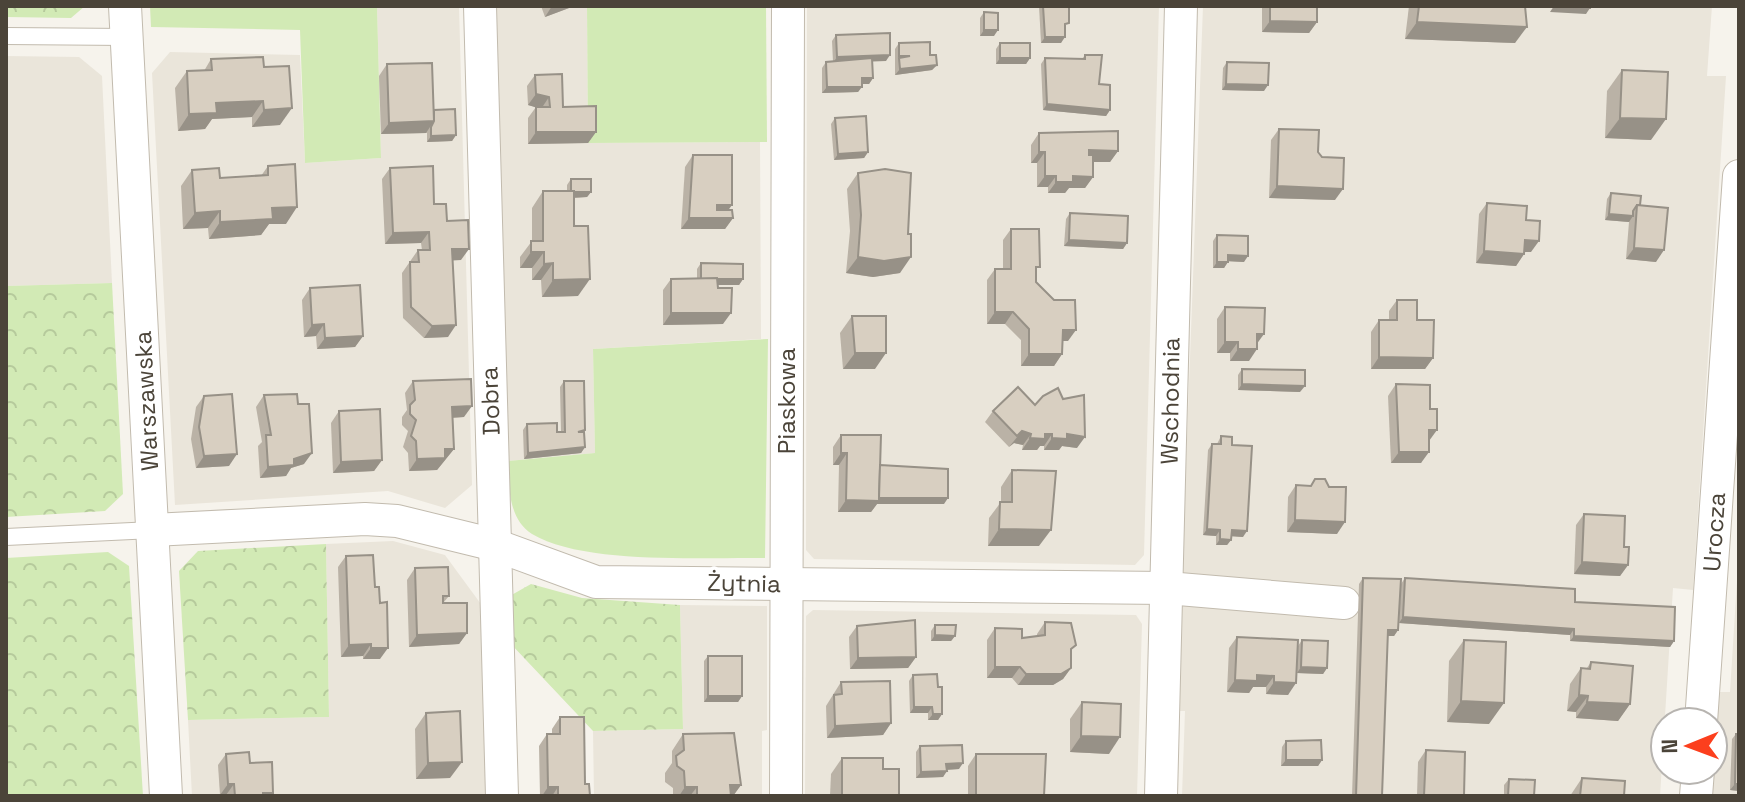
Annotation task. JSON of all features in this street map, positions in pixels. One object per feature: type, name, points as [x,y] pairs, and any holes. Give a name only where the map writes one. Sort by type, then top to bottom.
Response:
[{"type":"street","name":"Dobra","points":[[480,6],[502,796]]},
{"type":"street","name":"Piaskowa","points":[[786,796],[788,6]]},
{"type":"street","name":"Wschodnia","points":[[1161,796],[1181,6]]},
{"type":"street","name":"Warszawska","points":[[126,22],[166,796]]},
{"type":"street","name":"Urocza","points":[[1704,706],[1724,603],[1739,176]]},
{"type":"street","name":"Żytnia","points":[[153,530],[365,519],[397,521],[495,545],[596,582],[1167,588],[1344,603]]},
{"type":"lane","points":[[6,36],[126,22]]},
{"type":"lane","points":[[6,537],[153,530]]},
{"type":"shaded area","points":[[377,6],[459,6],[472,485],[445,508],[388,491],[175,505],[152,73],[170,52],[300,55],[305,163],[381,158]]},
{"type":"shaded area","points":[[495,6],[587,6],[588,143],[760,142],[761,339],[593,349],[595,453],[507,461]]},
{"type":"shaded area","points":[[807,6],[1159,6],[1144,555],[1135,565],[814,559],[806,550]]},
{"type":"shaded area","points":[[1203,6],[1712,6],[1707,76],[1726,76],[1693,590],[1673,588],[1666,706],[1649,706],[1649,786],[1661,786],[1660,796],[1182,796],[1185,711],[1177,711]]},
{"type":"shaded area","points":[[6,56],[79,57],[102,76],[112,283],[6,286]]},
{"type":"shaded area","points":[[393,541],[445,555],[486,611],[490,796],[192,796],[188,720],[329,717],[326,544]]},
{"type":"shaded area","points":[[1739,549],[1739,796],[1712,796],[1712,786],[1729,786],[1729,706],[1716,706],[1717,692],[1730,692]]},
{"type":"shaded area","points":[[680,605],[767,606],[767,730],[762,731],[762,796],[594,796],[593,731],[683,729]]},
{"type":"shaded area","points":[[813,610],[1136,615],[1142,624],[1137,796],[805,796],[806,616]]},
{"type":"green space","points":[[6,6],[85,6],[71,18],[6,17]]},
{"type":"green space","points":[[150,6],[377,6],[381,158],[305,163],[300,30],[151,27]]},
{"type":"green space","points":[[587,6],[766,6],[767,142],[588,143]]},
{"type":"green space","points":[[112,283],[123,494],[105,511],[6,517],[6,286]]},
{"type":"green space","points":[[768,339],[765,558],[644,557],[581,551],[532,534],[518,520],[509,491],[507,461],[595,453],[593,349]]},
{"type":"green space","points":[[326,544],[329,717],[188,720],[179,571],[198,551]]},
{"type":"green space","points":[[108,552],[129,566],[143,796],[6,796],[6,558]]},
{"type":"green space","points":[[531,584],[582,598],[680,605],[683,729],[593,731],[510,643],[508,597]]},
{"type":"building","points":[[1043,6],[1069,6],[1065,37],[1045,37]]},
{"type":"building","points":[[1270,6],[1317,6],[1317,22],[1270,21]]},
{"type":"building","points":[[1419,6],[1525,6],[1527,27],[1417,22]]},
{"type":"building","points":[[984,12],[998,13],[998,30],[984,30]]},
{"type":"building","points":[[890,33],[890,55],[837,57],[836,35]]},
{"type":"building","points":[[930,42],[930,55],[936,55],[937,65],[900,69],[899,58],[910,56],[899,56],[899,43]]},
{"type":"building","points":[[1000,43],[1030,43],[1030,58],[1000,58]]},
{"type":"building","points":[[1085,55],[1102,55],[1099,84],[1110,85],[1110,110],[1047,104],[1045,58],[1085,59]]},
{"type":"building","points":[[263,57],[264,67],[289,66],[292,108],[264,110],[263,101],[216,103],[217,113],[189,114],[187,71],[212,70],[211,59]]},
{"type":"building","points":[[872,58],[873,78],[862,78],[862,87],[827,87],[826,62]]},
{"type":"building","points":[[1227,62],[1269,63],[1268,85],[1226,84]]},
{"type":"building","points":[[432,63],[434,121],[389,123],[387,64]]},
{"type":"building","points":[[1622,70],[1668,72],[1666,119],[1620,118]]},
{"type":"building","points":[[562,74],[563,107],[596,106],[596,132],[536,132],[536,107],[550,107],[549,97],[536,94],[535,75]]},
{"type":"building","points":[[455,109],[456,135],[431,136],[434,110]]},
{"type":"building","points":[[866,116],[868,152],[838,154],[835,118]]},
{"type":"building","points":[[1279,129],[1319,130],[1318,152],[1322,157],[1344,158],[1343,189],[1277,186]]},
{"type":"building","points":[[1118,131],[1118,151],[1089,150],[1089,155],[1093,155],[1093,177],[1073,176],[1073,182],[1056,182],[1056,176],[1045,176],[1045,152],[1039,152],[1039,133]]},
{"type":"building","points":[[693,155],[732,155],[732,205],[717,205],[717,210],[732,210],[733,218],[689,218]]},
{"type":"building","points":[[295,164],[297,207],[272,208],[273,219],[220,222],[220,211],[195,213],[192,170],[219,168],[220,178],[268,175],[268,166]]},
{"type":"building","points":[[433,166],[434,204],[446,204],[447,221],[468,220],[469,249],[452,249],[456,325],[432,326],[411,307],[410,262],[419,262],[418,250],[430,250],[429,232],[393,233],[390,168]]},
{"type":"building","points":[[885,169],[911,173],[908,234],[911,234],[911,257],[884,261],[858,257],[861,215],[858,173]]},
{"type":"building","points":[[571,179],[591,179],[591,192],[571,191]]},
{"type":"building","points":[[543,191],[574,191],[574,226],[588,226],[590,279],[553,280],[553,263],[544,264],[544,252],[531,252],[531,241],[543,241]]},
{"type":"building","points":[[1611,193],[1641,196],[1640,205],[1633,211],[1633,216],[1609,214]]},
{"type":"building","points":[[1487,203],[1527,206],[1526,220],[1540,221],[1539,241],[1525,240],[1524,254],[1484,251]]},
{"type":"building","points":[[1637,205],[1668,208],[1664,250],[1634,248]]},
{"type":"building","points":[[1070,213],[1128,216],[1127,243],[1069,240]]},
{"type":"building","points":[[1011,229],[1039,229],[1040,267],[1036,267],[1036,282],[1054,300],[1075,300],[1076,330],[1063,330],[1062,354],[1029,354],[1029,329],[1013,312],[995,312],[995,269],[1011,269]]},
{"type":"building","points":[[1217,235],[1248,236],[1248,256],[1228,255],[1228,262],[1217,262]]},
{"type":"building","points":[[701,263],[743,264],[743,279],[701,279]]},
{"type":"building","points":[[717,278],[718,288],[732,288],[731,313],[671,313],[671,279]]},
{"type":"building","points":[[360,285],[363,336],[325,338],[324,324],[312,325],[310,288]]},
{"type":"building","points":[[1397,300],[1417,300],[1417,320],[1434,320],[1433,358],[1379,357],[1379,320],[1397,320]]},
{"type":"building","points":[[1225,307],[1265,308],[1264,334],[1257,334],[1257,349],[1238,349],[1238,342],[1225,342]]},
{"type":"building","points":[[852,316],[886,316],[886,353],[855,353]]},
{"type":"building","points":[[1242,369],[1305,370],[1305,386],[1242,384]]},
{"type":"building","points":[[471,379],[472,406],[452,407],[454,449],[445,449],[445,458],[417,459],[416,441],[411,436],[416,420],[410,414],[410,405],[415,400],[413,381]]},
{"type":"building","points":[[564,381],[584,381],[585,430],[578,432],[584,432],[585,447],[528,453],[527,424],[557,423],[557,432],[565,432]]},
{"type":"building","points":[[1396,384],[1430,385],[1430,409],[1437,409],[1437,430],[1429,430],[1429,452],[1399,452]]},
{"type":"building","points":[[1018,387],[1035,405],[1043,396],[1058,388],[1063,399],[1084,395],[1085,437],[1067,434],[1067,439],[1052,438],[1052,434],[1045,434],[1045,439],[1030,438],[1031,434],[1022,431],[1017,436],[993,411]]},
{"type":"building","points":[[232,394],[237,454],[204,456],[199,427],[204,396]]},
{"type":"building","points":[[297,394],[298,404],[309,404],[312,453],[294,459],[294,465],[268,467],[266,435],[271,435],[264,395]]},
{"type":"building","points":[[380,409],[382,460],[341,462],[339,411]]},
{"type":"building","points":[[841,435],[881,435],[879,501],[846,500],[847,453],[841,453]]},
{"type":"building","points":[[1221,436],[1232,437],[1232,445],[1252,446],[1247,531],[1232,530],[1231,540],[1220,539],[1220,530],[1207,529],[1212,444],[1221,444]]},
{"type":"building","points":[[880,465],[948,469],[948,498],[879,498]]},
{"type":"building","points":[[1012,470],[1056,471],[1051,530],[999,529],[1000,502],[1012,502]]},
{"type":"building","points":[[1315,479],[1325,479],[1329,487],[1346,487],[1345,522],[1295,520],[1296,485],[1311,486]]},
{"type":"building","points":[[1584,514],[1625,516],[1624,547],[1629,547],[1628,565],[1582,562]]},
{"type":"building","points":[[373,555],[375,587],[379,587],[380,603],[387,602],[388,648],[371,648],[371,644],[349,645],[346,556]]},
{"type":"building","points":[[448,567],[449,596],[443,596],[443,603],[467,603],[467,633],[417,635],[415,568]]},
{"type":"building","points":[[1363,578],[1401,579],[1398,630],[1388,630],[1382,796],[1356,796]]},
{"type":"building","points":[[1405,578],[1575,589],[1575,602],[1675,607],[1674,641],[1574,636],[1574,629],[1403,617]]},
{"type":"building","points":[[915,620],[916,657],[858,658],[857,626]]},
{"type":"building","points":[[1045,622],[1071,623],[1076,645],[1071,649],[1071,668],[1061,674],[1026,674],[1020,667],[995,667],[995,628],[1022,629],[1022,638],[1045,635]]},
{"type":"building","points":[[935,625],[956,625],[955,636],[935,635]]},
{"type":"building","points":[[1237,637],[1298,640],[1296,683],[1274,682],[1274,676],[1257,675],[1257,681],[1235,680]]},
{"type":"building","points":[[1302,640],[1328,641],[1327,668],[1301,667]]},
{"type":"building","points":[[1464,640],[1506,642],[1504,703],[1461,701]]},
{"type":"building","points":[[708,656],[742,656],[742,696],[708,696]]},
{"type":"building","points":[[1591,662],[1633,666],[1630,704],[1587,702],[1588,696],[1579,695],[1581,668],[1590,669]]},
{"type":"building","points":[[937,674],[938,687],[942,687],[942,714],[933,714],[932,707],[914,707],[913,675]]},
{"type":"building","points":[[890,681],[891,723],[835,726],[834,695],[842,694],[841,682]]},
{"type":"building","points":[[1082,702],[1121,704],[1120,737],[1081,736]]},
{"type":"building","points":[[460,711],[462,762],[428,763],[426,713]]},
{"type":"building","points":[[560,717],[584,717],[585,784],[589,784],[590,796],[558,796],[558,787],[548,787],[547,734],[560,734]]},
{"type":"building","points":[[734,733],[741,785],[730,785],[731,796],[697,796],[697,787],[685,787],[684,771],[677,766],[676,756],[684,750],[683,734]]},
{"type":"building","points":[[1736,734],[1739,734],[1739,784],[1735,784]]},
{"type":"building","points":[[1321,740],[1322,760],[1286,760],[1286,741]]},
{"type":"building","points":[[962,745],[963,763],[946,764],[947,771],[921,772],[920,746]]},
{"type":"building","points":[[1426,750],[1465,752],[1464,796],[1424,796]]},
{"type":"building","points":[[249,752],[250,763],[272,762],[273,793],[235,796],[234,784],[228,784],[226,754]]},
{"type":"building","points":[[976,754],[1046,754],[1044,796],[976,796]]},
{"type":"building","points":[[842,758],[883,758],[883,769],[899,769],[899,796],[842,796]]},
{"type":"building","points":[[1582,778],[1625,781],[1624,796],[1580,796]]},
{"type":"building","points":[[1509,779],[1535,780],[1534,796],[1508,796]]}]
